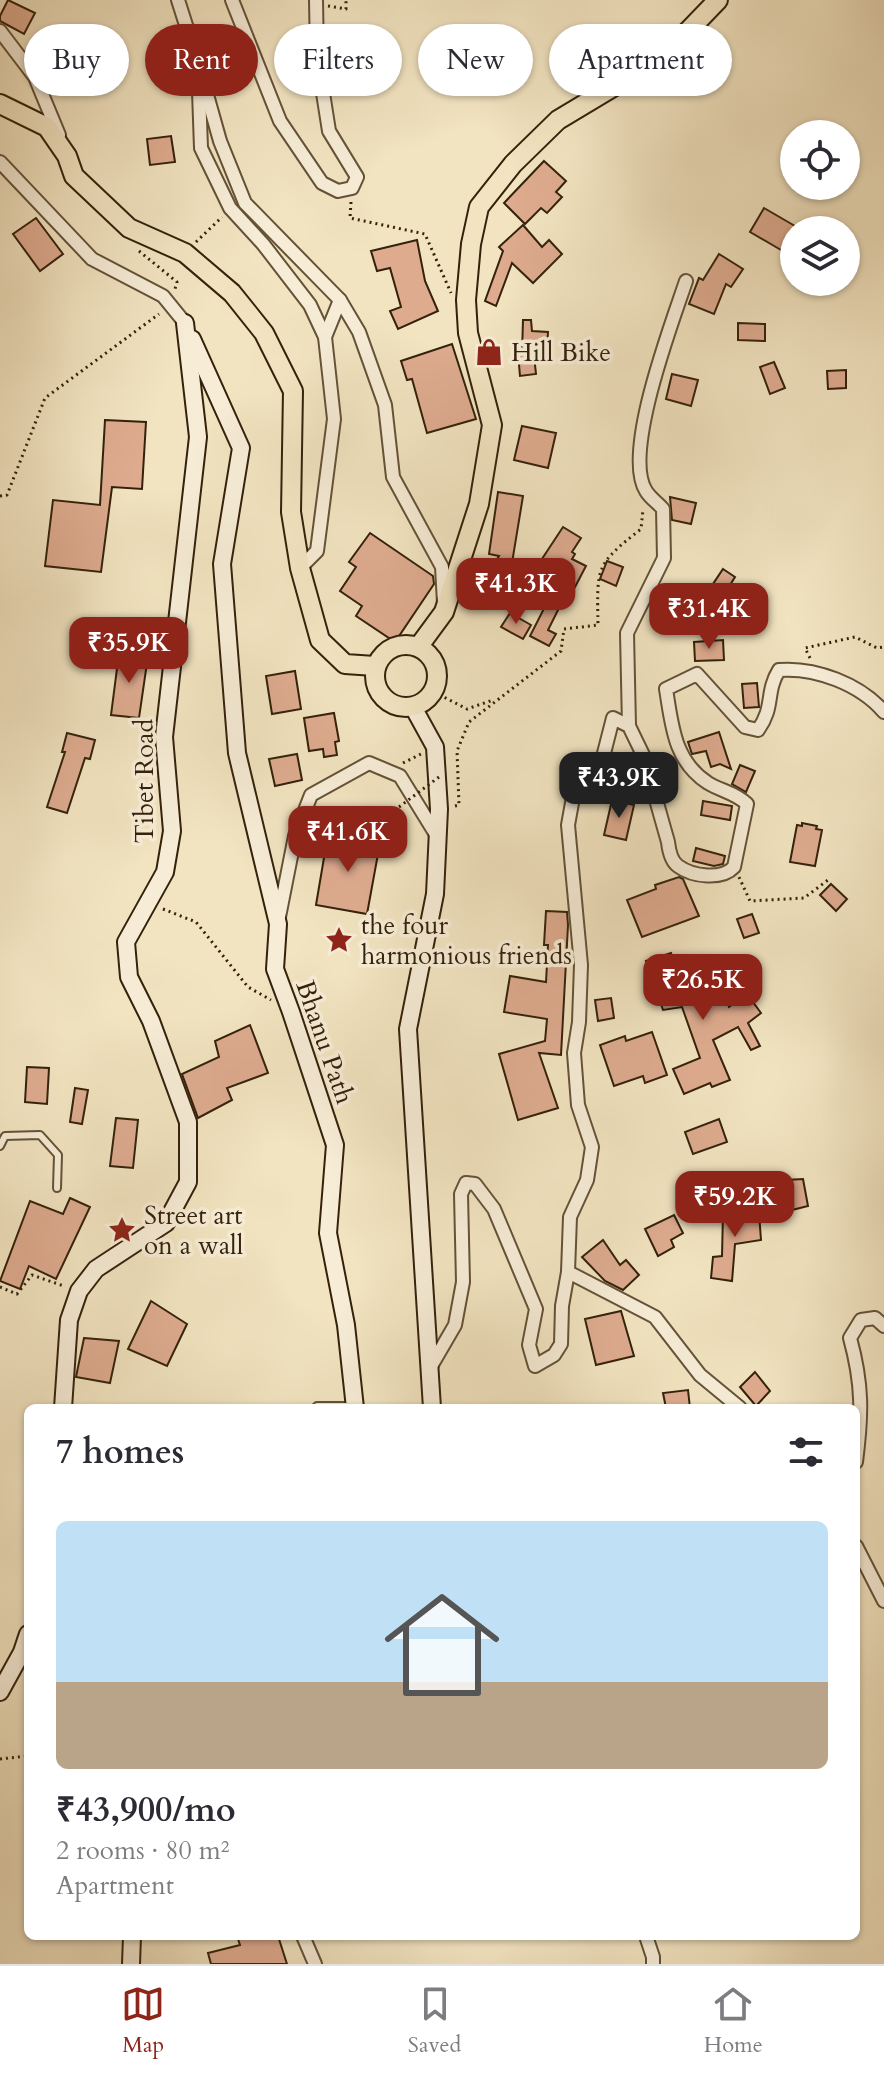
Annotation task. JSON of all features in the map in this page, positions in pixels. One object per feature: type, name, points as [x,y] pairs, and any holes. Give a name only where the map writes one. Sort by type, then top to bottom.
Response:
[{"type":"main road","points":[[419,646],[444,612],[479,504],[492,425],[468,333],[466,300],[471,244],[479,207],[513,164],[558,120],[663,57],[718,0]]},
{"type":"main road","points":[[0,104],[47,127],[67,156],[74,176],[129,228],[185,253],[232,293],[264,333],[293,391],[291,512],[300,568],[320,640],[345,664],[375,666]]},
{"type":"main road","points":[[406,644],[419,646],[435,666],[437,679],[434,692],[413,707],[396,705],[382,697],[375,680],[375,666],[393,647],[406,644]]},
{"type":"street","points":[[178,0],[186,24]]},
{"type":"street","points":[[232,0],[280,121],[322,183],[338,191],[352,188],[357,177],[329,131],[317,55],[316,2]]},
{"type":"street","points":[[0,31],[35,77],[67,156]]},
{"type":"street","points":[[199,96],[201,148],[230,208],[263,244],[310,305],[325,337],[334,419],[317,551],[300,568]]},
{"type":"street","points":[[207,96],[220,141],[245,203],[340,300],[359,332],[385,405],[393,477],[442,567],[444,612]]},
{"type":"street","points":[[0,162],[92,259],[163,296],[185,323]]},
{"type":"street","points":[[686,281],[652,379],[639,464],[645,490],[663,509],[664,558],[627,633],[629,726],[644,757],[669,853],[677,866],[711,876],[729,872],[734,867],[747,804],[709,784],[689,767],[675,743],[666,689],[697,674],[745,727],[758,730],[769,715],[772,683],[779,670],[801,668],[834,679],[874,699],[884,712]]},
{"type":"street","points":[[325,337],[340,300]]},
{"type":"street","name":"Tibet Road","points":[[63,1404],[69,1320],[79,1291],[96,1269],[166,1223],[188,1182],[188,1122],[151,1021],[129,977],[126,942],[165,872],[172,831],[164,737],[198,437],[185,323]]},
{"type":"street","name":"Bhanu Path","points":[[185,323],[241,448],[222,564],[237,753],[278,924],[275,969],[335,1145],[328,1233],[346,1325],[355,1404]]},
{"type":"street","points":[[413,707],[435,747],[439,777],[435,894],[408,1029],[432,1404]]},
{"type":"street","points":[[430,1368],[455,1325],[463,1282],[461,1194],[466,1183],[475,1184],[494,1209],[536,1309],[529,1345],[535,1366],[554,1355],[561,1344],[570,1217],[587,1180],[592,1147],[578,1105],[574,1053],[579,1022],[581,965],[568,825],[578,770],[602,761],[613,718],[629,726]]},
{"type":"street","points":[[278,924],[295,836],[311,795],[369,763],[400,776],[439,838]]},
{"type":"street","points":[[568,1272],[655,1317],[700,1375],[735,1404]]},
{"type":"street","points":[[860,1434],[863,1413],[858,1367],[850,1338],[861,1320],[875,1318],[884,1326]]},
{"type":"street","points":[[860,1554],[884,1601]]},
{"type":"street","points":[[0,1692],[24,1646]]},
{"type":"street","points":[[131,1964],[132,1940]]},
{"type":"street","points":[[305,1940],[315,1964]]},
{"type":"street","points":[[647,1940],[653,1964]]},
{"type":"lane","points":[[0,1146],[5,1136],[40,1135],[58,1155],[57,1188]]},
{"type":"path","points":[[316,2],[346,9],[346,0]]},
{"type":"path","points":[[352,188],[350,218],[425,234],[456,305]]},
{"type":"path","points":[[185,253],[230,208]]},
{"type":"path","points":[[0,496],[7,495],[45,398],[171,306],[177,282],[135,248]]},
{"type":"path","points":[[439,809],[459,805],[457,751],[469,722],[561,651],[564,629],[598,625],[597,578],[610,554],[641,529],[645,490]]},
{"type":"path","points":[[801,668],[813,665],[805,648],[855,637],[877,648],[884,647]]},
{"type":"path","points":[[434,692],[467,709],[497,699]]},
{"type":"path","points":[[400,776],[400,764],[435,747]]},
{"type":"path","points":[[399,807],[439,777]]},
{"type":"path","points":[[734,867],[750,901],[804,898],[828,880]]},
{"type":"path","points":[[150,899],[163,909],[196,922],[248,987],[291,1012]]},
{"type":"path","points":[[0,1287],[17,1294],[32,1275],[79,1291]]},
{"type":"path","points":[[0,1759],[24,1756]]},
{"type":"building","points":[[8,0],[35,13],[29,24],[24,24],[24,34],[0,21]]},
{"type":"building","points":[[171,136],[175,162],[150,165],[147,139]]},
{"type":"building","points":[[544,161],[566,181],[556,192],[562,197],[547,213],[541,208],[525,224],[504,203]]},
{"type":"building","points":[[764,208],[780,217],[780,249],[750,232]]},
{"type":"building","points":[[36,218],[63,254],[40,271],[13,234]]},
{"type":"building","points":[[523,225],[542,247],[549,240],[562,254],[533,283],[512,263],[496,306],[485,301],[503,251],[499,247]]},
{"type":"building","points":[[417,240],[425,281],[438,311],[398,329],[390,311],[401,307],[390,268],[377,271],[371,251]]},
{"type":"building","points":[[719,254],[743,269],[731,287],[726,284],[714,314],[689,304],[699,278],[703,280]]},
{"type":"building","points":[[523,320],[531,320],[532,331],[548,332],[547,348],[533,347],[536,374],[520,376],[518,353],[522,353]]},
{"type":"building","points":[[738,323],[765,324],[765,341],[738,340]]},
{"type":"building","points":[[452,344],[476,419],[427,433],[412,379],[407,380],[401,361]]},
{"type":"building","points":[[774,362],[785,388],[770,394],[760,367]]},
{"type":"building","points":[[846,370],[846,388],[828,389],[827,371]]},
{"type":"building","points":[[672,374],[698,380],[691,406],[666,399]]},
{"type":"building","points":[[105,420],[146,422],[142,489],[112,487],[101,572],[45,566],[53,500],[100,505]]},
{"type":"building","points":[[522,426],[556,433],[548,468],[514,460]]},
{"type":"building","points":[[498,492],[523,496],[511,569],[527,578],[513,602],[482,584],[499,556],[489,554]]},
{"type":"building","points":[[670,497],[696,503],[691,524],[672,520]]},
{"type":"building","points":[[563,527],[581,538],[572,552],[575,554],[572,559],[586,566],[575,587],[571,584],[548,630],[556,634],[549,646],[530,636],[559,579],[538,565]]},
{"type":"building","points":[[370,533],[433,576],[434,584],[395,642],[356,616],[362,606],[340,591],[356,567],[349,562]]},
{"type":"building","points":[[607,561],[623,567],[616,586],[600,579]]},
{"type":"building","points":[[723,569],[735,577],[720,601],[707,593]]},
{"type":"building","points":[[510,613],[531,625],[523,639],[501,627]]},
{"type":"building","points":[[723,640],[724,660],[695,661],[694,642]]},
{"type":"building","points":[[119,653],[148,656],[139,718],[111,715]]},
{"type":"building","points":[[295,671],[301,709],[272,714],[266,676]]},
{"type":"building","points":[[757,683],[759,707],[744,708],[742,684]]},
{"type":"building","points":[[334,713],[339,741],[335,742],[337,755],[324,757],[323,749],[309,751],[304,718]]},
{"type":"building","points":[[719,732],[731,769],[720,764],[711,767],[706,751],[692,754],[688,742]]},
{"type":"building","points":[[67,733],[95,740],[90,759],[85,758],[67,813],[47,807],[65,752],[62,752]]},
{"type":"building","points":[[297,754],[302,780],[275,786],[269,759]]},
{"type":"building","points":[[740,765],[755,771],[746,792],[732,784]]},
{"type":"building","points":[[612,800],[634,805],[626,840],[604,835]]},
{"type":"building","points":[[703,801],[732,806],[730,820],[701,815]]},
{"type":"building","points":[[802,823],[822,830],[815,866],[790,862],[797,825],[802,826]]},
{"type":"building","points":[[328,834],[380,843],[367,914],[316,905]]},
{"type":"building","points":[[696,848],[725,856],[723,864],[714,866],[693,861]]},
{"type":"building","points":[[679,877],[683,879],[699,916],[642,937],[627,900]]},
{"type":"building","points":[[831,884],[847,899],[836,911],[820,895]]},
{"type":"building","points":[[546,911],[567,912],[568,925],[561,1055],[539,1053],[558,1108],[518,1120],[499,1054],[545,1041],[547,1019],[504,1012],[510,976],[546,982]]},
{"type":"building","points":[[752,914],[759,933],[744,938],[737,919]]},
{"type":"building","points":[[671,953],[684,994],[720,981],[729,1007],[747,994],[761,1013],[748,1023],[760,1046],[751,1050],[738,1027],[713,1040],[730,1080],[712,1087],[710,1083],[684,1094],[673,1069],[700,1058],[682,1007],[663,1010],[646,961]]},
{"type":"building","points":[[611,998],[614,1018],[598,1021],[595,1000]]},
{"type":"building","points":[[250,1025],[268,1073],[227,1088],[232,1100],[198,1118],[182,1074],[219,1057],[215,1041]]},
{"type":"building","points":[[652,1032],[667,1075],[645,1083],[643,1076],[614,1086],[600,1045],[625,1036],[626,1041]]},
{"type":"building","points":[[27,1067],[49,1068],[47,1104],[25,1102]]},
{"type":"building","points":[[75,1088],[88,1090],[82,1124],[70,1122]]},
{"type":"building","points":[[116,1118],[138,1120],[133,1168],[110,1166]]},
{"type":"building","points":[[719,1119],[727,1142],[693,1154],[685,1132]]},
{"type":"building","points":[[693,1173],[721,1174],[723,1213],[696,1217]]},
{"type":"building","points":[[803,1179],[808,1206],[792,1210],[786,1180]]},
{"type":"building","points":[[70,1198],[90,1207],[56,1279],[29,1266],[20,1289],[0,1281],[30,1201],[63,1214]]},
{"type":"building","points":[[749,1204],[750,1212],[759,1213],[761,1240],[735,1244],[732,1281],[711,1278],[713,1257],[722,1256],[723,1213]]},
{"type":"building","points":[[674,1215],[683,1233],[671,1240],[674,1247],[658,1256],[645,1229]]},
{"type":"building","points":[[603,1240],[620,1265],[626,1260],[639,1275],[623,1290],[605,1281],[582,1257]]},
{"type":"building","points":[[151,1301],[187,1324],[167,1366],[128,1349]]},
{"type":"building","points":[[621,1311],[634,1356],[596,1365],[585,1319]]},
{"type":"building","points":[[84,1338],[119,1341],[110,1383],[76,1377]]},
{"type":"building","points":[[755,1372],[770,1391],[754,1404],[740,1387]]},
{"type":"building","points":[[688,1390],[690,1404],[665,1404],[663,1393]]},
{"type":"building","points":[[238,1940],[279,1940],[287,1964],[211,1964],[208,1953],[240,1945]]},
{"type":"place","name":"Hill Bike","points":[[489,352]]},
{"type":"place","name":"the four harmonious friends","points":[[339,940]]},
{"type":"place","name":"Street art on a wall","points":[[122,1230]]}]
